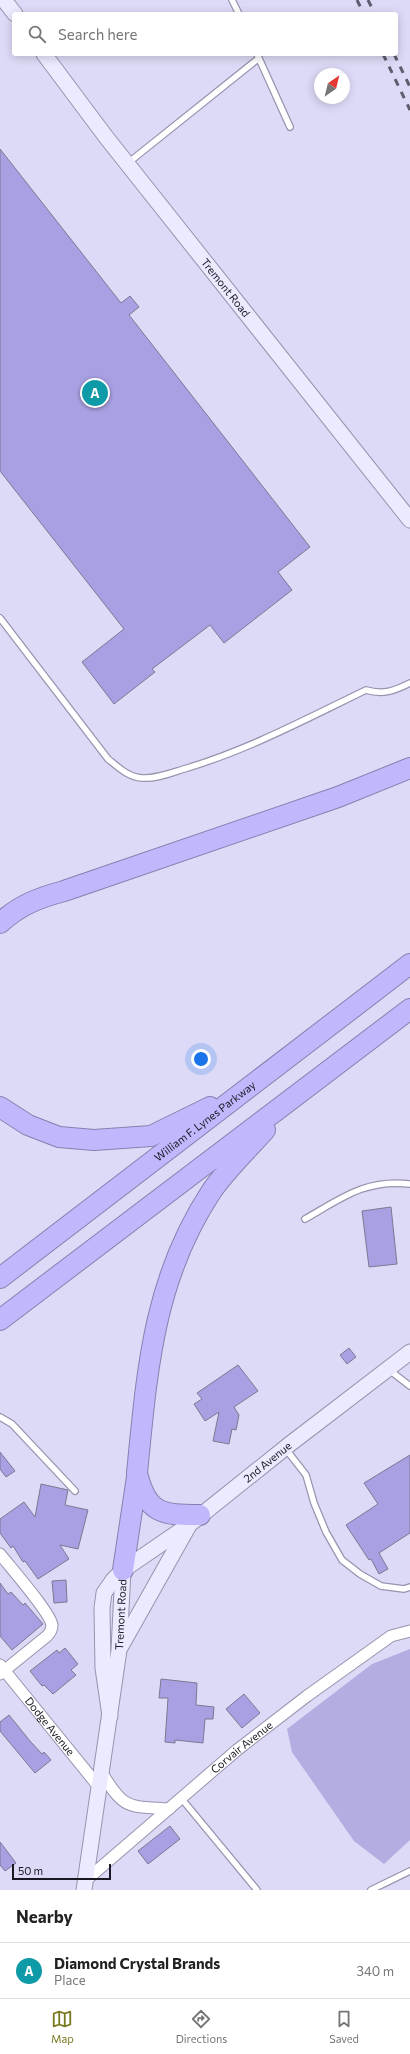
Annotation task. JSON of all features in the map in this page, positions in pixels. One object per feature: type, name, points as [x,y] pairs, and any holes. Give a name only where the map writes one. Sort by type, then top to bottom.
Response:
[{"type":"highway","points":[[0,923],[12,912],[37,898],[64,891],[338,797],[410,768]]},
{"type":"highway","name":"William F. Lynes Parkway","points":[[0,1278],[410,964]]},
{"type":"highway","points":[[0,1320],[410,1009]]},
{"type":"highway","points":[[0,1107],[28,1125],[59,1137],[94,1140],[150,1136],[248,1089]]},
{"type":"highway","points":[[123,1570],[137,1474],[153,1340],[162,1300],[178,1251],[211,1191],[268,1128],[287,1103]]},
{"type":"highway","points":[[137,1474],[142,1494],[150,1504],[170,1515],[195,1520]]},
{"type":"street","points":[[4,0],[13,12]]},
{"type":"street","name":"Tremont Road","points":[[46,56],[128,164],[410,520]]},
{"type":"street","name":"2nd Avenue","points":[[123,1570],[195,1520],[285,1448],[410,1352]]},
{"type":"street","points":[[119,1650],[195,1520]]},
{"type":"street","points":[[0,1554],[45,1612],[52,1625],[51,1632],[47,1636],[1,1670]]},
{"type":"street","name":"Tremont Road","points":[[85,1885],[119,1650],[123,1570]]},
{"type":"street","name":"Tremont Road","points":[[110,1716],[103,1668],[102,1608],[104,1593],[113,1580],[123,1570]]},
{"type":"street","name":"Corvair Avenue","points":[[85,1885],[181,1798],[237,1750],[307,1696],[391,1636],[410,1631]]},
{"type":"street","name":"Dodge Avenue","points":[[1,1670],[114,1794],[128,1806],[169,1809]]},
{"type":"lane","points":[[232,0],[238,12]]},
{"type":"lane","points":[[128,164],[258,56],[290,127]]},
{"type":"lane","points":[[0,618],[108,759],[122,771],[141,778],[158,777],[220,758],[260,742],[366,690],[376,693],[387,693],[410,683]]},
{"type":"lane","points":[[305,1219],[361,1188],[394,1182],[410,1184]]},
{"type":"lane","points":[[388,1369],[410,1386]]},
{"type":"lane","points":[[0,1417],[12,1424],[75,1491]]},
{"type":"lane","points":[[285,1448],[306,1475],[314,1503],[326,1532],[342,1560],[360,1574],[381,1586],[404,1589],[410,1587]]},
{"type":"lane","points":[[181,1798],[257,1890]]},
{"type":"lane","points":[[371,1890],[410,1871]]},
{"type":"shaded area","points":[[410,1649],[410,1840],[384,1864],[354,1841],[292,1752],[287,1729],[372,1664]]},
{"type":"building","points":[[0,149],[121,303],[130,296],[139,307],[129,315],[310,547],[278,572],[292,590],[224,643],[210,625],[152,669],[155,672],[114,704],[82,662],[124,629],[0,471]]},
{"type":"building","points":[[391,1207],[397,1264],[369,1267],[362,1211]]},
{"type":"building","points":[[349,1348],[356,1357],[347,1364],[340,1355]]},
{"type":"building","points":[[238,1365],[258,1391],[234,1407],[239,1415],[236,1430],[232,1429],[229,1444],[213,1441],[219,1412],[205,1421],[194,1404],[202,1399],[197,1393]]},
{"type":"building","points":[[0,1452],[15,1471],[6,1477],[0,1469]]},
{"type":"building","points":[[410,1455],[410,1533],[379,1553],[388,1569],[379,1574],[371,1559],[369,1560],[346,1525],[378,1504],[364,1483]]},
{"type":"building","points":[[41,1484],[68,1490],[65,1505],[88,1510],[78,1549],[60,1545],[69,1559],[38,1579],[25,1561],[23,1562],[13,1546],[11,1548],[0,1533],[0,1519],[24,1502],[35,1517]]},
{"type":"building","points":[[66,1580],[67,1602],[54,1603],[52,1581]]},
{"type":"building","points":[[0,1583],[8,1594],[11,1592],[23,1605],[25,1603],[43,1624],[12,1650],[0,1636]]},
{"type":"building","points":[[65,1648],[78,1664],[71,1670],[76,1675],[53,1694],[44,1685],[42,1686],[30,1671],[57,1650],[59,1653]]},
{"type":"building","points":[[161,1679],[197,1683],[196,1705],[214,1707],[213,1719],[205,1719],[203,1743],[175,1740],[175,1743],[165,1742],[168,1698],[159,1698]]},
{"type":"building","points":[[244,1694],[260,1713],[242,1728],[226,1709]]},
{"type":"building","points":[[9,1715],[42,1754],[44,1752],[51,1760],[35,1773],[0,1731],[0,1722]]},
{"type":"building","points":[[170,1826],[180,1839],[148,1864],[138,1851]]},
{"type":"building","points":[[0,1842],[16,1863],[5,1871],[0,1865]]},
{"type":"railway","points":[[357,0],[363,12]]},
{"type":"railway","points":[[368,0],[374,12]]},
{"type":"railway","points":[[384,56],[410,110]]},
{"type":"railway","points":[[395,56],[410,87]]},
{"type":"place","name":"Diamond Crystal Brands","points":[[95,393]]}]
